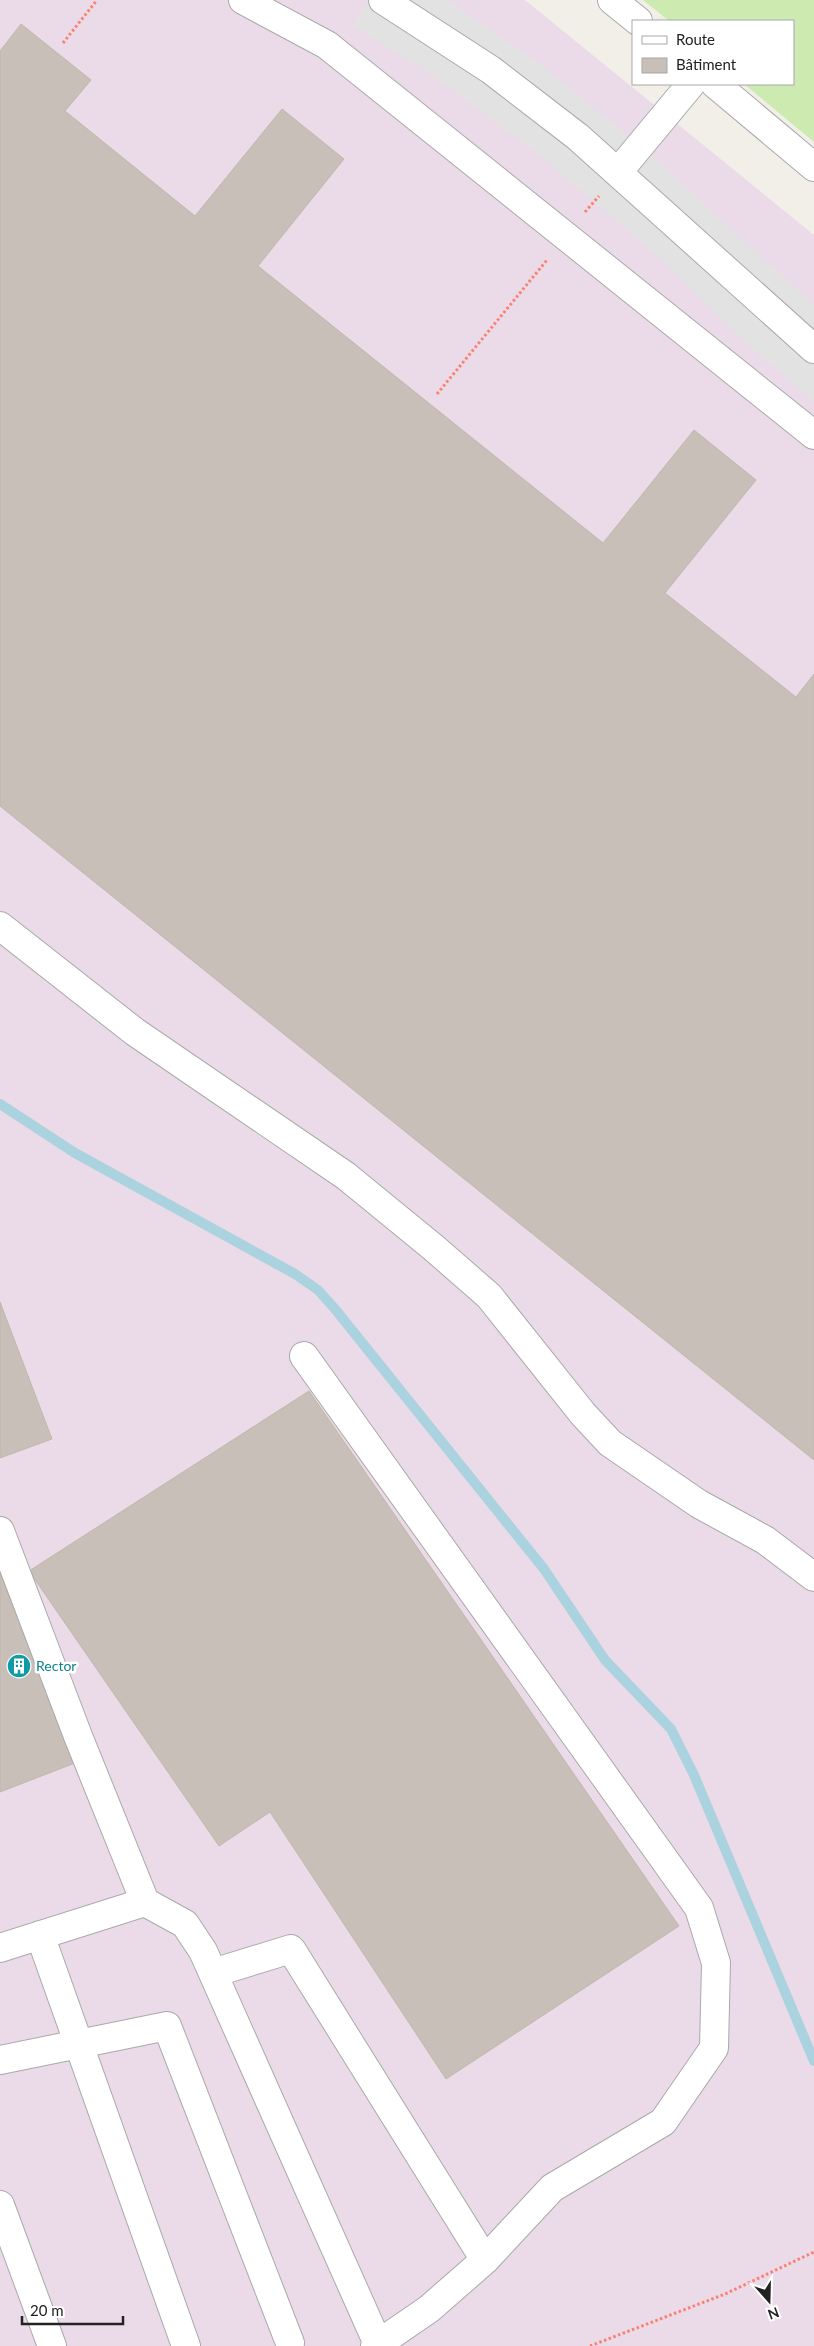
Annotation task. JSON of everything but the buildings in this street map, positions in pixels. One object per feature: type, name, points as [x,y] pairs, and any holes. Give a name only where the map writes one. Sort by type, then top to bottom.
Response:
[{"type":"street","points":[[243,0],[327,45],[814,435]]},
{"type":"street","points":[[383,0],[491,70],[578,137],[717,264],[814,349]]},
{"type":"street","points":[[612,0],[637,20]]},
{"type":"street","points":[[618,172],[690,85]]},
{"type":"street","points":[[716,85],[814,167]]},
{"type":"street","points":[[0,926],[136,1032],[346,1176],[434,1248],[489,1296],[583,1414],[610,1443],[699,1504],[765,1540],[814,1577]]},
{"type":"street","points":[[0,1531],[78,1736],[145,1902],[184,1924],[203,1951],[376,2345],[429,2309],[485,2260],[552,2188],[663,2122],[714,2048],[716,1963],[699,1908],[304,1356]]},
{"type":"street","points":[[0,1948],[145,1902]]},
{"type":"street","points":[[40,1935],[80,2042],[186,2346]]},
{"type":"street","points":[[213,1972],[291,1949],[485,2260]]},
{"type":"street","points":[[0,2060],[80,2042],[167,2026],[290,2343]]},
{"type":"street","points":[[0,2205],[52,2346]]},
{"type":"path","points":[[63,43],[97,0]]},
{"type":"path","points":[[437,394],[618,172]]},
{"type":"path","points":[[590,2346],[725,2294],[814,2252]]},
{"type":"shaded area","points":[[0,0],[525,0],[814,235],[814,2346],[0,2346]]},
{"type":"shaded area","points":[[369,0],[447,0],[545,68],[658,161],[814,306],[814,402],[737,334],[654,253],[537,153],[427,71],[353,25]]},
{"type":"green space","points":[[643,0],[814,0],[814,142],[745,85],[794,85],[794,20],[668,20]]},
{"type":"waterway","points":[[0,1104],[75,1153],[295,1274],[318,1290],[335,1309],[544,1569],[605,1660],[671,1729],[694,1775],[814,2061]]},
{"type":"place","name":"Rector","points":[[19,1666]]}]
